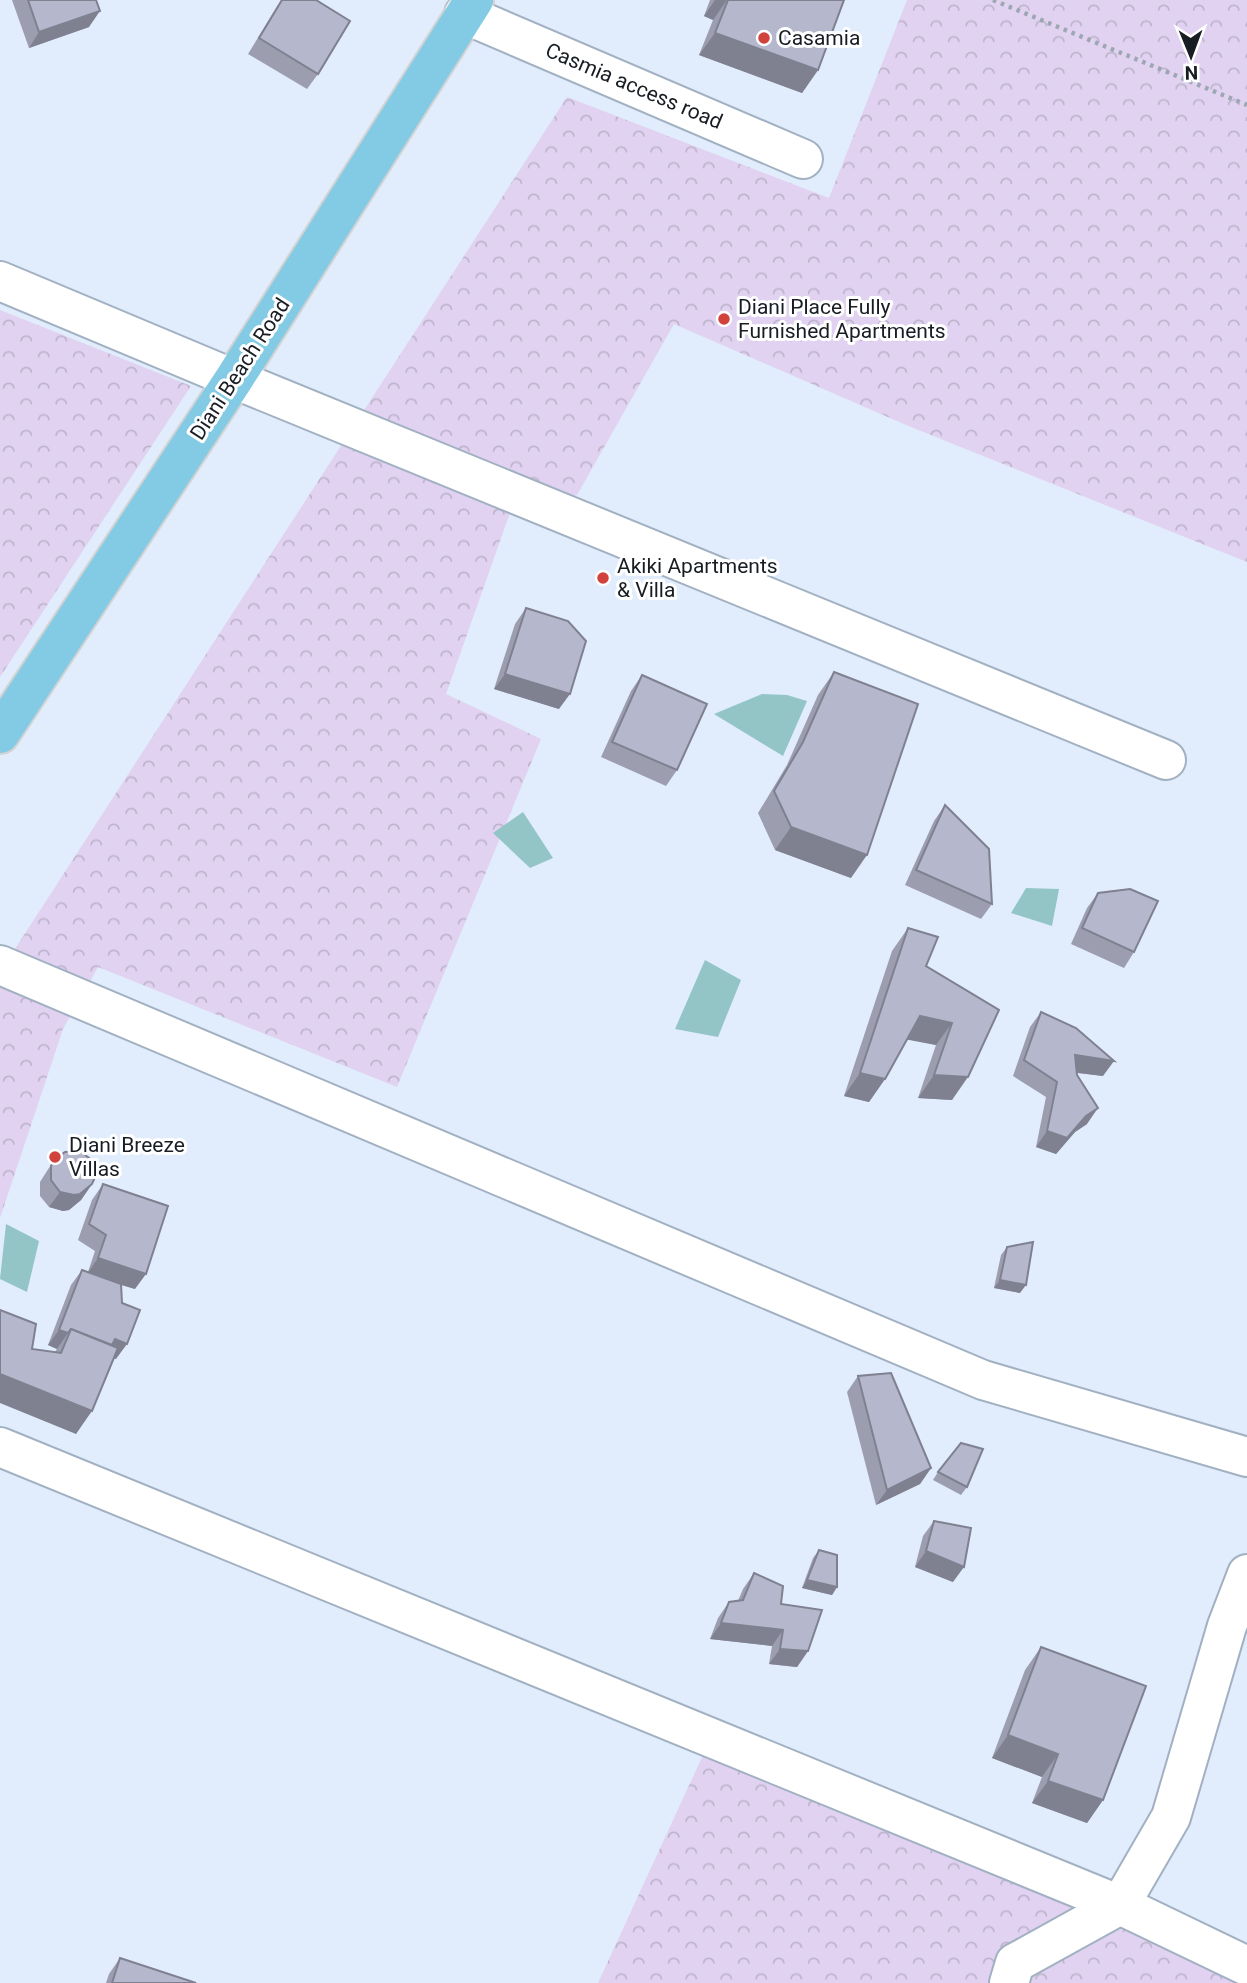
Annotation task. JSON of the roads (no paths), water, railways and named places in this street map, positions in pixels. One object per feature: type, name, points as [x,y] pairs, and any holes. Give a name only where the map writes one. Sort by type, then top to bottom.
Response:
[{"type":"main road","name":"Diani Beach Road","points":[[0,734],[234,379],[469,7]]},
{"type":"street","name":"Casmia access road","points":[[469,7],[803,159]]},
{"type":"street","points":[[0,281],[1166,760]]},
{"type":"street","points":[[0,965],[983,1380],[1247,1457]]},
{"type":"street","points":[[0,1447],[1120,1905],[1247,1966]]},
{"type":"street","points":[[1009,1983],[1015,1963],[1120,1905],[1171,1817],[1227,1626],[1247,1574]]},
{"type":"place","name":"Casamia","points":[[764,38]]},
{"type":"place","name":"Diani Place Fully Furnished Apartments","points":[[724,319]]},
{"type":"place","name":"Akiki Apartments & Villa","points":[[603,578]]},
{"type":"place","name":"Diani Breeze Villas","points":[[55,1157]]}]
